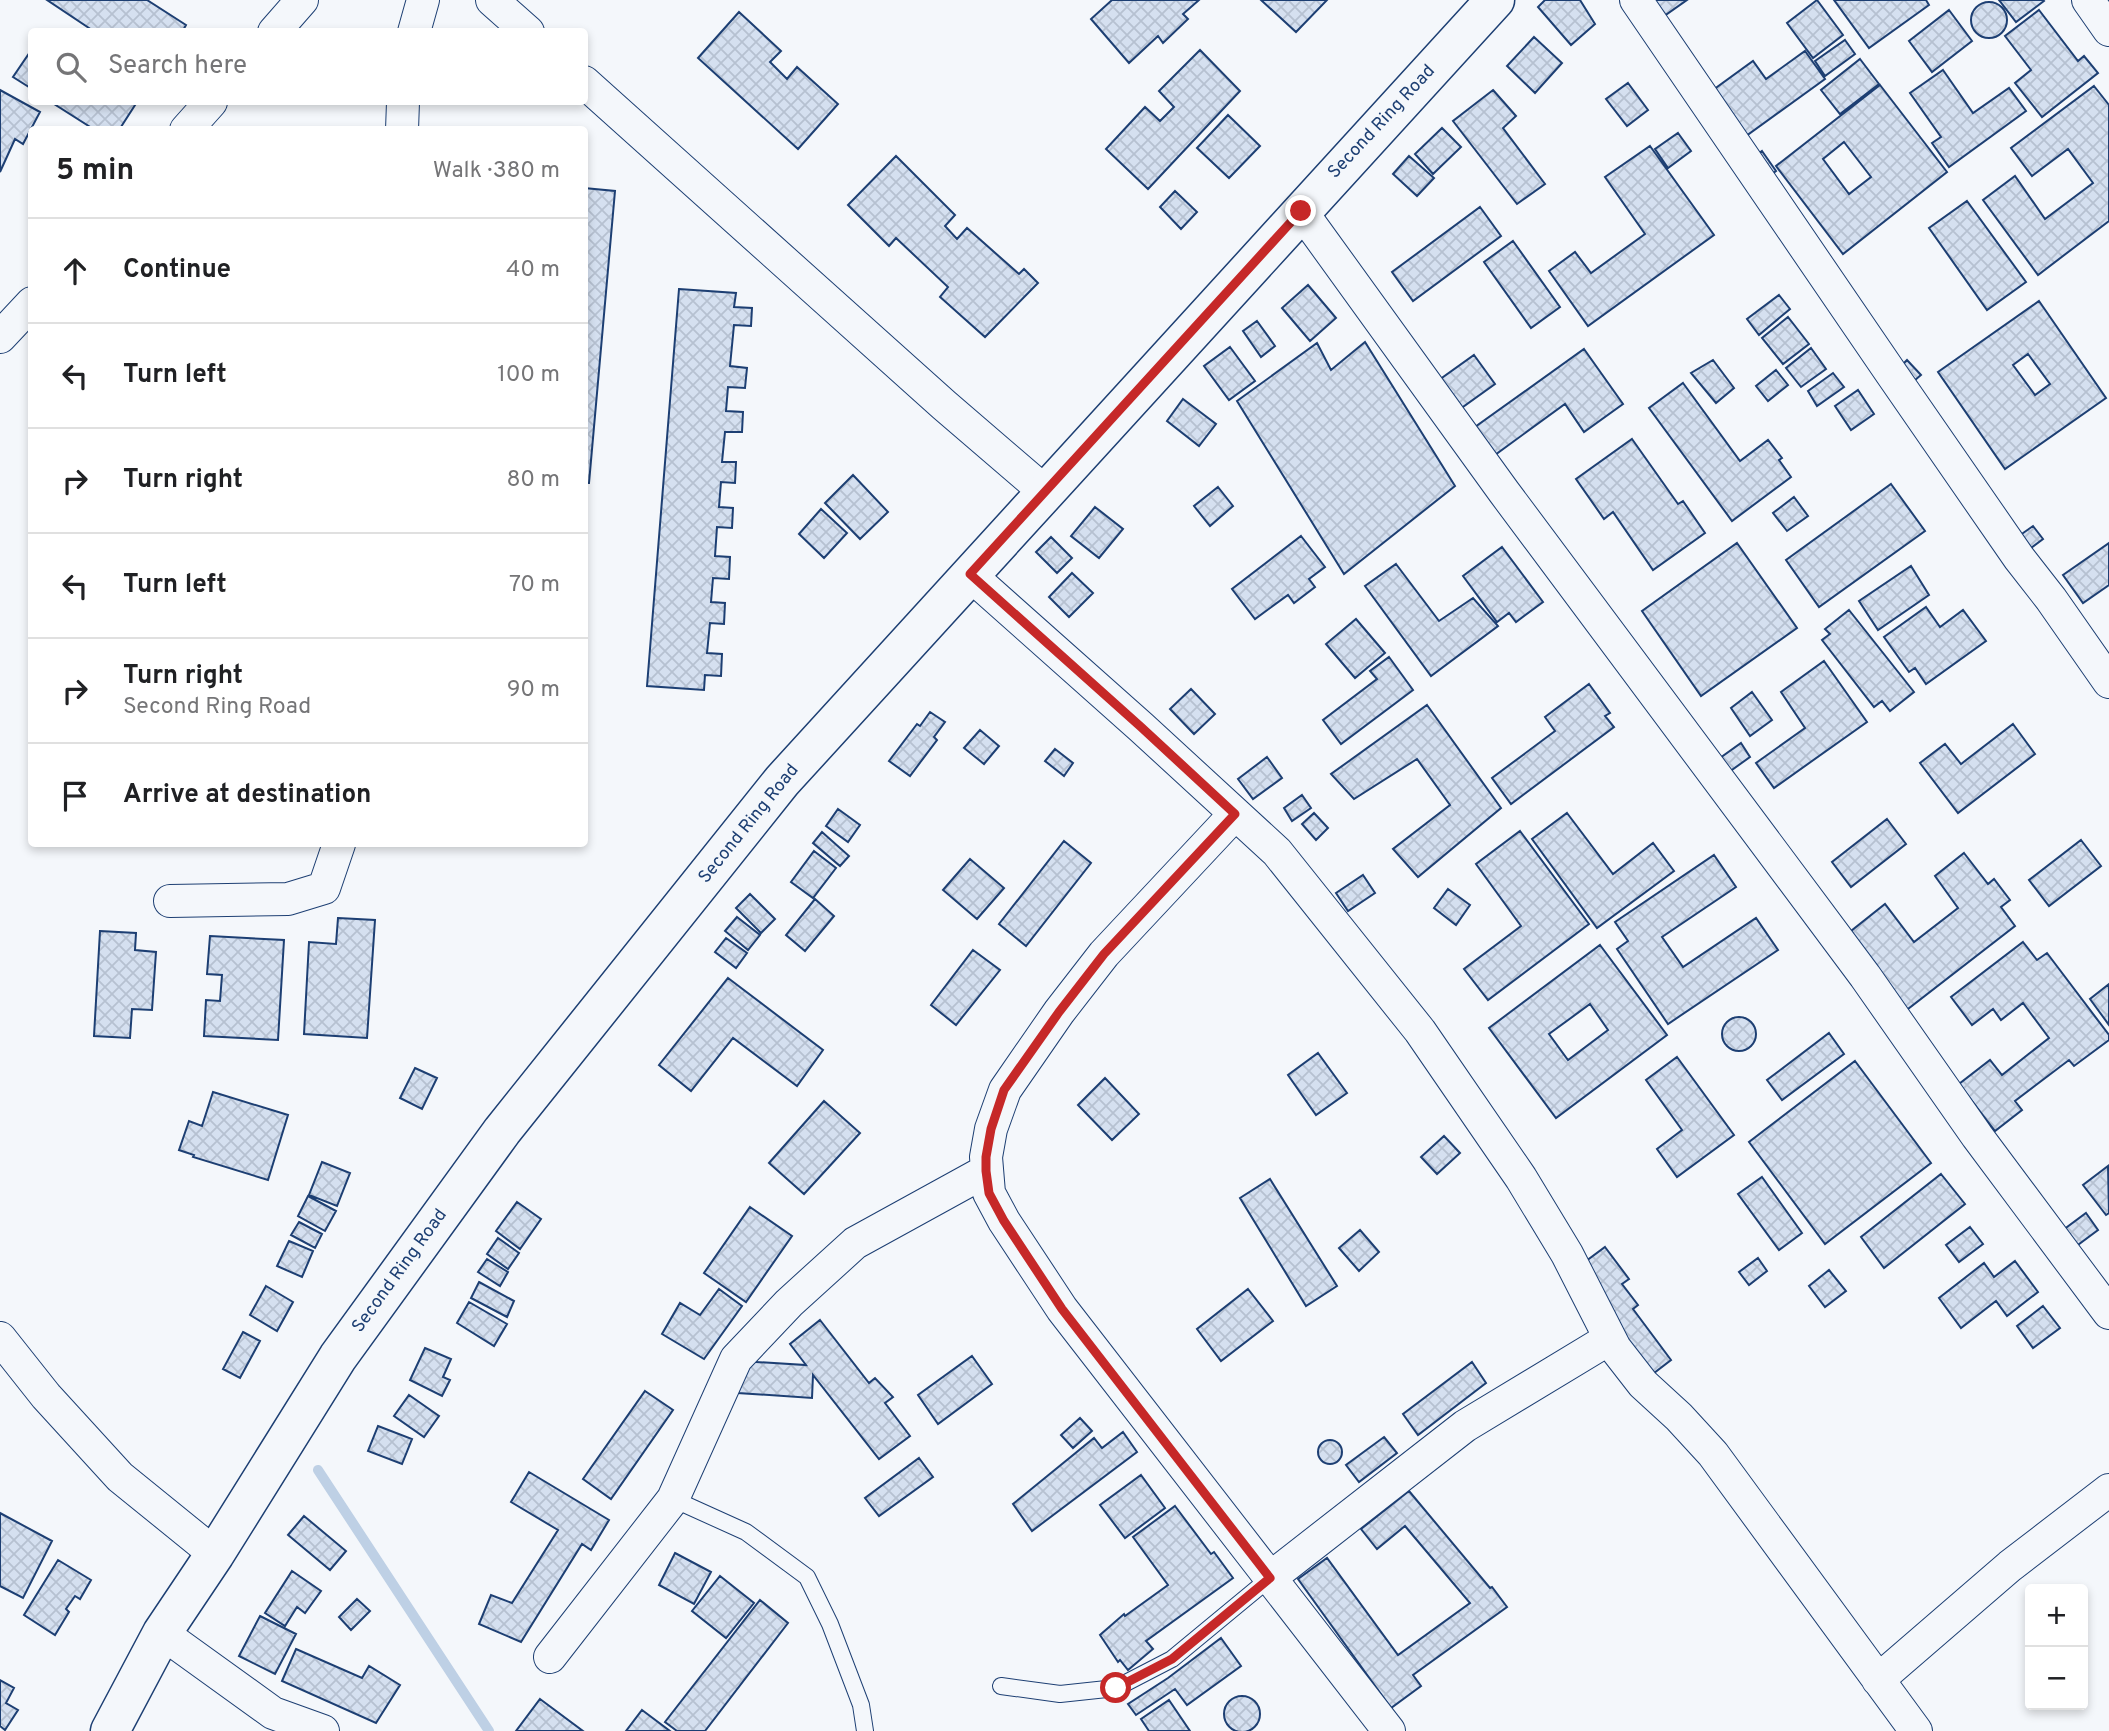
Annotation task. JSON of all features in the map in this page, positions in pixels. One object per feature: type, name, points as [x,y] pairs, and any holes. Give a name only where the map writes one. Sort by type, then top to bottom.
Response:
[{"type":"main road","name":"Second Ring Road","points":[[110,1731],[162,1633],[215,1555],[338,1357],[502,1131],[782,781],[1495,0]]},
{"type":"street","points":[[278,28],[302,0]]},
{"type":"street","points":[[415,28],[423,0]]},
{"type":"street","points":[[492,0],[524,28]]},
{"type":"street","points":[[1636,0],[1883,362],[2109,682]]},
{"type":"street","points":[[2088,0],[2109,30]]},
{"type":"street","points":[[588,86],[1044,492]]},
{"type":"street","points":[[190,126],[208,105]]},
{"type":"street","points":[[402,126],[403,105]]},
{"type":"street","points":[[1301,211],[1504,492],[1865,976],[1977,1136],[2109,1313]]},
{"type":"street","points":[[0,337],[18,305]]},
{"type":"street","points":[[970,574],[1277,852],[1420,1031],[1521,1178],[1567,1254],[1609,1339],[1643,1384],[1679,1417],[1713,1454],[1916,1731]]},
{"type":"street","points":[[1235,814],[1104,954],[1004,1090],[991,1129],[986,1157],[989,1193],[1004,1221],[1062,1309],[1389,1731]]},
{"type":"street","points":[[170,901],[288,899],[324,888],[338,847]]},
{"type":"street","points":[[550,1657],[673,1499],[736,1359],[789,1303],[855,1243],[986,1171]]},
{"type":"street","points":[[0,1338],[46,1396],[120,1477],[215,1555]]},
{"type":"street","points":[[1270,1578],[1465,1426],[1609,1339]]},
{"type":"street","points":[[1878,1680],[2010,1566],[2109,1490]]},
{"type":"street","points":[[162,1633],[273,1713],[323,1731]]},
{"type":"lane","points":[[673,1499],[746,1532],[807,1577],[831,1624],[861,1705],[865,1731]]},
{"type":"lane","points":[[1001,1686],[1060,1695],[1116,1688],[1172,1659],[1270,1578]]},
{"type":"building","points":[[47,0],[147,0],[186,25],[184,28],[89,28]]},
{"type":"building","points":[[1112,0],[1199,0],[1183,14],[1188,19],[1163,43],[1158,36],[1129,63],[1091,19]]},
{"type":"building","points":[[1261,0],[1327,0],[1296,32]]},
{"type":"building","points":[[1545,0],[1580,0],[1595,24],[1571,45],[1538,7]]},
{"type":"building","points":[[1642,0],[1687,0],[1657,21]]},
{"type":"building","points":[[1817,0],[1843,35],[1813,58],[1787,23]]},
{"type":"building","points":[[1834,0],[1926,0],[1929,5],[1869,48]]},
{"type":"building","points":[[1999,0],[2043,0],[2044,1],[2016,22]]},
{"type":"building","points":[[1989,2],[2002,7],[2007,20],[2002,33],[1989,38],[1976,33],[1971,20],[1976,7]]},
{"type":"building","points":[[1949,10],[1972,41],[1932,72],[1909,41]]},
{"type":"building","points":[[2039,10],[2078,61],[2084,56],[2098,73],[2042,117],[2015,83],[2031,70],[2005,36]]},
{"type":"building","points":[[739,12],[781,51],[770,62],[787,79],[797,67],[838,104],[798,149],[698,58]]},
{"type":"building","points":[[1534,37],[1562,63],[1535,93],[1507,66]]},
{"type":"building","points":[[1845,40],[1855,54],[1825,76],[1815,61]]},
{"type":"building","points":[[1200,50],[1240,91],[1148,189],[1106,149],[1145,107],[1160,121],[1174,107],[1159,91]]},
{"type":"building","points":[[1805,51],[1825,79],[1746,136],[1713,90],[1753,61],[1766,79]]},
{"type":"building","points":[[28,55],[28,86],[13,77]]},
{"type":"building","points":[[1860,59],[1879,84],[1840,114],[1821,90]]},
{"type":"building","points":[[1943,70],[1973,113],[2009,88],[2026,111],[1949,167],[1932,143],[1941,137],[1910,93]]},
{"type":"building","points":[[1628,83],[1648,110],[1627,126],[1606,99]]},
{"type":"building","points":[[1880,85],[1947,172],[1843,254],[1776,166]],"holes":[[[1844,142],[1871,177],[1849,194],[1823,159]]]},
{"type":"building","points":[[2094,86],[2109,105],[2109,221],[2038,275],[1983,200],[2015,176],[2045,219],[2093,183],[2068,149],[2032,176],[2011,148]]},
{"type":"building","points":[[0,90],[40,112],[33,126],[28,126],[28,135],[23,144],[15,139],[0,172]]},
{"type":"building","points":[[1493,90],[1516,116],[1503,128],[1545,184],[1517,204],[1453,121]]},
{"type":"building","points":[[56,105],[135,105],[122,126],[89,126]]},
{"type":"building","points":[[1228,115],[1260,146],[1229,178],[1197,148]]},
{"type":"building","points":[[1442,128],[1461,147],[1433,174],[1415,154]]},
{"type":"building","points":[[1678,133],[1691,151],[1668,168],[1655,149]]},
{"type":"building","points":[[1650,146],[1714,235],[1588,326],[1549,271],[1575,252],[1591,273],[1645,234],[1605,177]]},
{"type":"building","points":[[1762,151],[1776,171],[1764,180],[1750,160]]},
{"type":"building","points":[[896,156],[955,215],[945,226],[957,239],[967,228],[1019,274],[1024,269],[1038,283],[985,337],[940,297],[948,287],[896,238],[889,246],[848,205]]},
{"type":"building","points":[[1409,156],[1434,178],[1417,196],[1393,174]]},
{"type":"building","points":[[588,188],[615,191],[588,483]]},
{"type":"building","points":[[1175,191],[1197,212],[1181,229],[1160,207]]},
{"type":"building","points":[[1967,201],[2026,282],[1987,310],[1929,228]]},
{"type":"building","points":[[1480,207],[1501,236],[1413,301],[1392,272]]},
{"type":"building","points":[[1513,241],[1560,307],[1531,328],[1484,262]]},
{"type":"building","points":[[1308,285],[1336,318],[1310,341],[1282,308]]},
{"type":"building","points":[[679,289],[736,293],[734,307],[752,308],[751,326],[734,325],[730,366],[747,368],[745,388],[728,387],[726,411],[743,412],[742,432],[725,432],[722,462],[736,462],[735,483],[721,482],[719,507],[733,508],[732,528],[717,527],[715,556],[730,557],[729,579],[713,578],[711,602],[725,603],[724,624],[710,623],[707,653],[722,654],[721,676],[705,675],[704,690],[647,686]]},
{"type":"building","points":[[1779,295],[1790,309],[1759,335],[1747,319]]},
{"type":"building","points":[[2039,301],[2106,398],[2005,469],[1938,372]],"holes":[[[2028,354],[2050,384],[2035,395],[2013,365]]]},
{"type":"building","points":[[1788,317],[1809,344],[1783,364],[1762,338]]},
{"type":"building","points":[[1257,321],[1275,346],[1261,357],[1243,331]]},
{"type":"building","points":[[1365,342],[1455,486],[1344,574],[1237,401],[1317,343],[1331,370]]},
{"type":"building","points":[[1230,347],[1255,381],[1229,400],[1204,366]]},
{"type":"building","points":[[1811,348],[1826,369],[1801,387],[1786,368]]},
{"type":"building","points":[[1584,349],[1623,404],[1584,432],[1565,404],[1488,460],[1468,432]]},
{"type":"building","points":[[1474,355],[1495,384],[1453,414],[1432,385]]},
{"type":"building","points":[[1713,360],[1734,388],[1716,403],[1691,373]]},
{"type":"building","points":[[1907,360],[1921,375],[1908,386],[1895,372]]},
{"type":"building","points":[[1776,370],[1788,385],[1768,401],[1756,386]]},
{"type":"building","points":[[1833,373],[1844,387],[1817,406],[1808,391]]},
{"type":"building","points":[[1683,383],[1740,461],[1768,440],[1782,458],[1779,460],[1791,477],[1732,521],[1649,408]]},
{"type":"building","points":[[1858,390],[1874,414],[1851,430],[1835,406]]},
{"type":"building","points":[[1183,399],[1216,424],[1199,446],[1167,421]]},
{"type":"building","points":[[1632,439],[1678,504],[1683,501],[1705,533],[1653,570],[1613,512],[1604,519],[1576,479]]},
{"type":"building","points":[[853,475],[888,512],[860,539],[825,503]]},
{"type":"building","points":[[1891,484],[1925,531],[1819,607],[1786,560]]},
{"type":"building","points":[[1218,487],[1233,506],[1210,526],[1194,506]]},
{"type":"building","points":[[1794,497],[1808,516],[1787,531],[1773,513]]},
{"type":"building","points":[[1095,507],[1123,529],[1099,558],[1071,536]]},
{"type":"building","points":[[821,509],[847,533],[824,558],[799,534]]},
{"type":"building","points":[[2033,526],[2043,539],[2019,557],[2009,543]]},
{"type":"building","points":[[1301,536],[1325,567],[1309,579],[1315,587],[1294,603],[1288,595],[1255,619],[1232,589]]},
{"type":"building","points":[[1051,537],[1072,558],[1057,573],[1036,552]]},
{"type":"building","points":[[1737,543],[1797,628],[1701,696],[1642,611]]},
{"type":"building","points":[[2109,543],[2109,585],[2083,603],[2063,575]]},
{"type":"building","points":[[1502,547],[1543,602],[1516,622],[1509,613],[1497,622],[1463,576]]},
{"type":"building","points":[[1396,564],[1439,621],[1473,598],[1498,626],[1431,676],[1365,586]]},
{"type":"building","points":[[1911,566],[1929,595],[1878,630],[1859,601]]},
{"type":"building","points":[[1072,573],[1093,593],[1069,617],[1049,597]]},
{"type":"building","points":[[1926,607],[1940,627],[1963,610],[1986,641],[1926,684],[1915,668],[1909,672],[1884,637]]},
{"type":"building","points":[[1849,610],[1914,692],[1890,711],[1882,701],[1874,707],[1822,640],[1830,634],[1825,629]]},
{"type":"building","points":[[1356,619],[1385,653],[1355,678],[1326,644]]},
{"type":"building","points":[[1389,657],[1413,690],[1341,744],[1323,720],[1377,679],[1370,671]]},
{"type":"building","points":[[1824,661],[1867,722],[1774,788],[1756,763],[1805,728],[1781,692]]},
{"type":"building","points":[[1589,684],[1610,713],[1605,716],[1614,727],[1511,804],[1492,778],[1555,731],[1545,717]]},
{"type":"building","points":[[1191,689],[1215,714],[1194,734],[1170,709]]},
{"type":"building","points":[[1752,692],[1772,720],[1750,736],[1731,708]]},
{"type":"building","points":[[1427,705],[1501,808],[1418,877],[1393,849],[1450,805],[1417,759],[1354,799],[1331,774]]},
{"type":"building","points":[[930,712],[945,722],[934,737],[937,740],[910,776],[889,761],[917,724],[920,726]]},
{"type":"building","points":[[2013,724],[2035,754],[1958,813],[1920,763],[1945,744],[1961,764]]},
{"type":"building","points":[[980,730],[999,746],[984,764],[964,748]]},
{"type":"building","points":[[1741,743],[1750,757],[1729,772],[1720,758]]},
{"type":"building","points":[[1055,749],[1073,763],[1064,776],[1045,761]]},
{"type":"building","points":[[1267,757],[1282,778],[1253,799],[1238,779]]},
{"type":"building","points":[[1302,795],[1311,808],[1292,821],[1284,808]]},
{"type":"building","points":[[838,809],[860,825],[848,842],[826,826]]},
{"type":"building","points":[[1314,813],[1328,828],[1316,840],[1302,824]]},
{"type":"building","points":[[1567,813],[1613,874],[1653,843],[1674,871],[1597,928],[1532,839]]},
{"type":"building","points":[[1887,819],[1906,844],[1851,887],[1832,862]]},
{"type":"building","points":[[1520,831],[1589,924],[1488,1000],[1464,969],[1521,926],[1476,864]]},
{"type":"building","points":[[822,832],[849,856],[840,866],[813,843]]},
{"type":"building","points":[[2081,840],[2101,866],[2049,906],[2029,880]]},
{"type":"building","points":[[1064,841],[1091,863],[1026,946],[999,924]]},
{"type":"building","points":[[814,851],[836,868],[813,898],[791,882]]},
{"type":"building","points":[[1964,853],[1988,884],[1994,879],[2010,900],[2001,907],[2015,926],[1904,1012],[1846,935],[1885,904],[1914,942],[1958,908],[1935,876]]},
{"type":"building","points":[[1714,855],[1736,887],[1662,937],[1683,967],[1756,918],[1778,950],[1668,1024],[1617,949],[1628,941],[1615,922]]},
{"type":"building","points":[[970,859],[1004,888],[977,919],[943,890]]},
{"type":"building","points":[[1363,875],[1375,893],[1348,911],[1336,893]]},
{"type":"building","points":[[1448,889],[1470,905],[1456,925],[1434,908]]},
{"type":"building","points":[[750,894],[775,919],[761,933],[736,908]]},
{"type":"building","points":[[815,899],[834,916],[805,951],[786,935]]},
{"type":"building","points":[[737,917],[760,935],[748,950],[725,931]]},
{"type":"building","points":[[338,918],[375,920],[367,1038],[304,1034],[309,942],[336,944]]},
{"type":"building","points":[[100,931],[136,933],[135,950],[156,952],[152,1010],[132,1009],[130,1038],[94,1036]]},
{"type":"building","points":[[210,936],[284,940],[278,1040],[204,1036],[206,1000],[220,1001],[222,975],[207,974]]},
{"type":"building","points":[[726,938],[747,953],[736,968],[715,952]]},
{"type":"building","points":[[2023,942],[2037,960],[2047,953],[2109,1035],[2109,1040],[2074,1066],[2069,1060],[2015,1101],[2022,1110],[1995,1131],[1959,1084],[1990,1060],[2002,1075],[2049,1038],[2023,1003],[2001,1020],[1993,1009],[1972,1025],[1951,997]]},
{"type":"building","points":[[1600,945],[1667,1035],[1556,1118],[1489,1028]],"holes":[[[1590,1004],[1608,1030],[1568,1060],[1549,1034]]]},
{"type":"building","points":[[973,950],[1000,970],[956,1025],[931,1005]]},
{"type":"building","points":[[728,978],[823,1050],[797,1086],[733,1038],[691,1091],[659,1065]]},
{"type":"building","points":[[2109,984],[2109,1025],[2090,999]]},
{"type":"building","points":[[1739,1017],[1751,1022],[1756,1034],[1751,1046],[1739,1051],[1727,1046],[1722,1034],[1727,1022]]},
{"type":"building","points":[[1829,1033],[1844,1054],[1782,1100],[1767,1080]]},
{"type":"building","points":[[1318,1053],[1347,1093],[1316,1115],[1288,1075]]},
{"type":"building","points":[[1677,1057],[1734,1135],[1677,1177],[1657,1149],[1682,1130],[1646,1080]]},
{"type":"building","points":[[1855,1061],[1931,1163],[1825,1244],[1749,1142]]},
{"type":"building","points":[[415,1068],[437,1078],[422,1109],[400,1098]]},
{"type":"building","points":[[1105,1078],[1139,1114],[1112,1140],[1078,1105]]},
{"type":"building","points":[[213,1092],[288,1115],[268,1180],[193,1157],[194,1155],[179,1150],[189,1121],[202,1126]]},
{"type":"building","points":[[824,1101],[860,1133],[804,1194],[769,1163]]},
{"type":"building","points":[[1444,1136],[1460,1153],[1437,1174],[1421,1157]]},
{"type":"building","points":[[322,1162],[350,1173],[337,1206],[309,1195]]},
{"type":"building","points":[[2108,1166],[2109,1213],[2106,1215],[2083,1185]]},
{"type":"building","points":[[1941,1174],[1965,1204],[1884,1268],[1861,1237]]},
{"type":"building","points":[[1762,1177],[1802,1233],[1779,1250],[1738,1194]]},
{"type":"building","points":[[1270,1179],[1337,1286],[1306,1306],[1240,1198]]},
{"type":"building","points":[[308,1196],[336,1211],[325,1231],[298,1216]]},
{"type":"building","points":[[517,1202],[541,1219],[520,1249],[496,1231]]},
{"type":"building","points":[[750,1207],[792,1236],[746,1302],[704,1273]]},
{"type":"building","points":[[2086,1213],[2098,1230],[2067,1253],[2055,1236]]},
{"type":"building","points":[[299,1222],[322,1234],[315,1248],[291,1235]]},
{"type":"building","points":[[1970,1227],[1983,1244],[1959,1262],[1946,1245]]},
{"type":"building","points":[[1360,1230],[1379,1252],[1359,1271],[1339,1248]]},
{"type":"building","points":[[498,1238],[519,1253],[508,1269],[487,1254]]},
{"type":"building","points":[[289,1241],[313,1251],[302,1277],[277,1266]]},
{"type":"building","points":[[1605,1247],[1629,1279],[1622,1284],[1638,1305],[1633,1309],[1671,1360],[1641,1383],[1574,1270]]},
{"type":"building","points":[[1758,1258],[1767,1271],[1749,1285],[1739,1272]]},
{"type":"building","points":[[487,1259],[508,1272],[500,1286],[478,1272]]},
{"type":"building","points":[[2015,1261],[2038,1292],[2007,1316],[1996,1301],[1961,1328],[1939,1298],[1984,1263],[1994,1277]]},
{"type":"building","points":[[1829,1270],[1846,1291],[1825,1307],[1809,1286]]},
{"type":"building","points":[[479,1282],[514,1301],[507,1317],[471,1298]]},
{"type":"building","points":[[266,1286],[293,1302],[277,1331],[250,1315]]},
{"type":"building","points":[[719,1289],[742,1306],[704,1359],[662,1334],[680,1303],[700,1315]]},
{"type":"building","points":[[1248,1289],[1273,1321],[1221,1361],[1197,1329]]},
{"type":"building","points":[[469,1302],[507,1324],[494,1346],[457,1323]]},
{"type":"building","points":[[2043,1306],[2060,1328],[2033,1348],[2017,1326]]},
{"type":"building","points":[[820,1320],[869,1383],[875,1378],[893,1397],[885,1403],[910,1436],[879,1459],[813,1375],[812,1398],[738,1393],[740,1361],[806,1365],[790,1344]]},
{"type":"building","points":[[243,1332],[260,1341],[240,1378],[223,1369]]},
{"type":"building","points":[[425,1348],[451,1359],[443,1377],[450,1380],[442,1396],[410,1380]]},
{"type":"building","points":[[972,1356],[992,1384],[938,1424],[918,1395]]},
{"type":"building","points":[[1472,1362],[1486,1383],[1418,1435],[1403,1414]]},
{"type":"building","points":[[645,1391],[673,1410],[611,1499],[583,1479]]},
{"type":"building","points":[[409,1395],[439,1416],[424,1437],[394,1416]]},
{"type":"building","points":[[1080,1418],[1092,1431],[1073,1448],[1061,1435]]},
{"type":"building","points":[[378,1426],[412,1439],[402,1464],[368,1451]]},
{"type":"building","points":[[1123,1432],[1137,1452],[1032,1531],[1013,1504],[1094,1438],[1102,1448]]},
{"type":"building","points":[[1384,1437],[1397,1453],[1359,1482],[1346,1465]]},
{"type":"building","points":[[1330,1440],[1338,1444],[1342,1452],[1338,1460],[1330,1464],[1322,1460],[1318,1452],[1322,1444]]},
{"type":"building","points":[[919,1458],[933,1477],[879,1516],[865,1498]]},
{"type":"building","points":[[529,1472],[609,1520],[591,1550],[582,1544],[521,1642],[479,1624],[491,1595],[512,1603],[558,1530],[511,1502]]},
{"type":"building","points":[[1141,1475],[1165,1508],[1125,1538],[1100,1505]]},
{"type":"building","points":[[1409,1491],[1507,1607],[1413,1675],[1421,1686],[1391,1708],[1298,1579],[1327,1558],[1398,1655],[1470,1603],[1405,1526],[1377,1549],[1361,1529]]},
{"type":"building","points":[[1175,1506],[1233,1578],[1146,1641],[1153,1649],[1128,1670],[1120,1660],[1118,1662],[1100,1635],[1124,1614],[1125,1616],[1168,1585],[1133,1537]]},
{"type":"building","points":[[0,1513],[52,1541],[23,1598],[0,1586]]},
{"type":"building","points":[[304,1516],[346,1551],[330,1570],[288,1535]]},
{"type":"building","points":[[675,1553],[711,1572],[694,1604],[659,1585]]},
{"type":"building","points":[[58,1560],[91,1580],[80,1599],[75,1596],[66,1609],[69,1612],[55,1635],[24,1615]]},
{"type":"building","points":[[292,1571],[321,1591],[305,1613],[297,1607],[285,1626],[265,1613]]},
{"type":"building","points":[[720,1576],[754,1603],[726,1638],[692,1611]]},
{"type":"building","points":[[357,1599],[370,1611],[351,1630],[339,1617]]},
{"type":"building","points":[[760,1600],[788,1623],[705,1731],[677,1731],[665,1722]]},
{"type":"building","points":[[260,1616],[296,1634],[275,1674],[239,1656]]},
{"type":"building","points":[[1221,1638],[1241,1666],[1187,1705],[1175,1689],[1136,1715],[1128,1704]]},
{"type":"building","points":[[296,1649],[362,1678],[369,1666],[400,1685],[376,1723],[282,1681]]},
{"type":"building","points":[[0,1680],[14,1688],[6,1703],[18,1710],[5,1730],[0,1726]]},
{"type":"building","points":[[1242,1696],[1255,1701],[1260,1714],[1255,1727],[1242,1732],[1229,1727],[1224,1714],[1229,1701]]},
{"type":"building","points":[[540,1699],[583,1731],[516,1731]]},
{"type":"building","points":[[1169,1700],[1190,1731],[1149,1731],[1141,1719]]},
{"type":"building","points":[[642,1710],[670,1731],[626,1731]]},
{"type":"waterway","points":[[318,1470],[489,1731]]},
{"type":"route","points":[[1116,1688],[1172,1659],[1270,1578],[1062,1309],[1004,1221],[989,1193],[986,1157],[991,1129],[1004,1090],[1059,1012],[1104,954],[1235,814],[970,574],[1301,211]]}]
